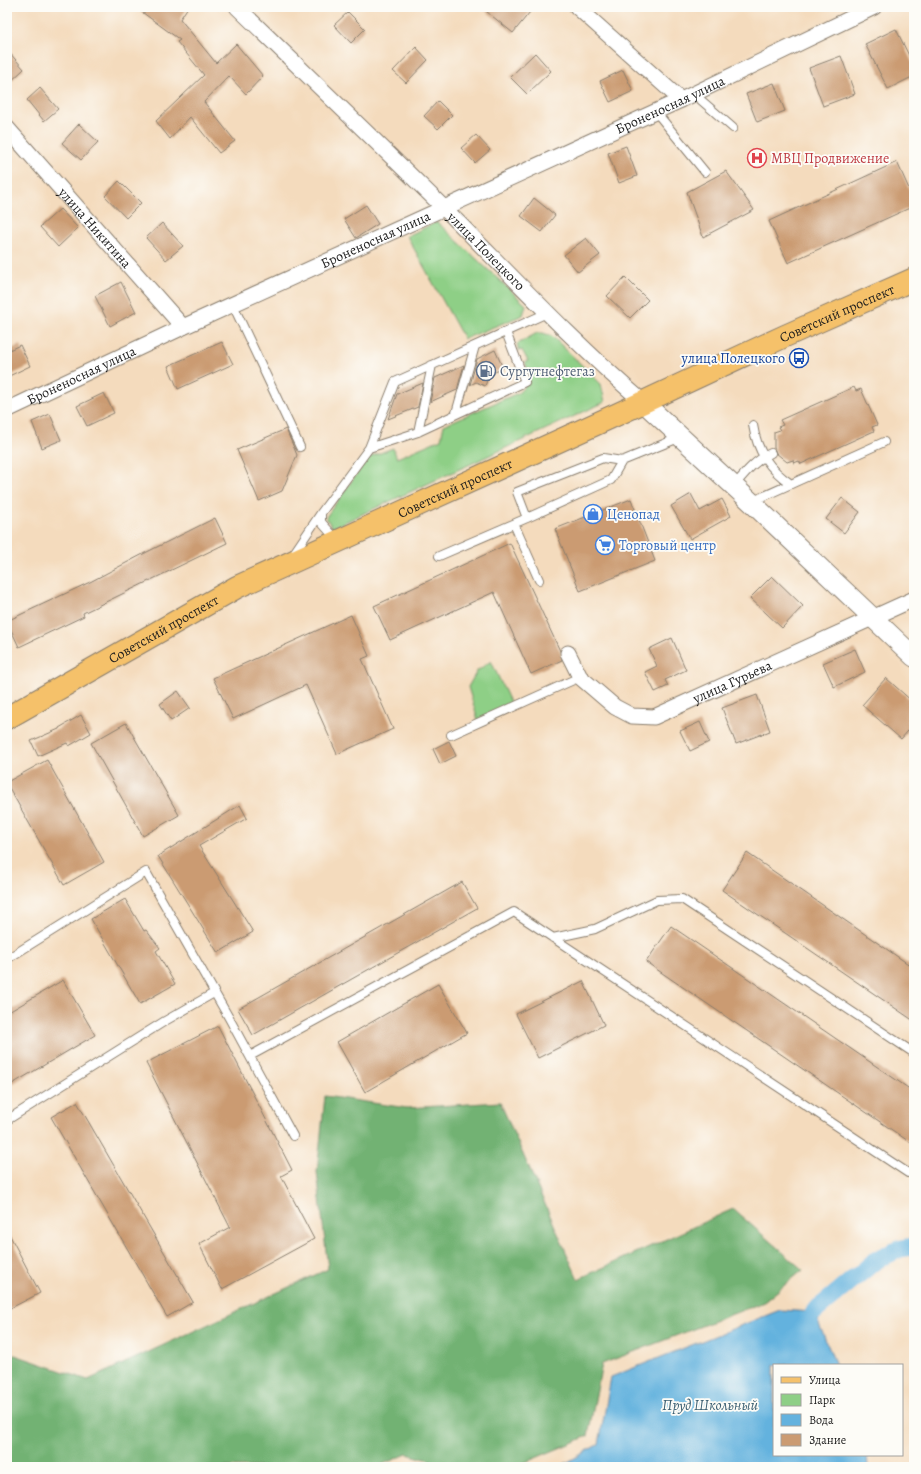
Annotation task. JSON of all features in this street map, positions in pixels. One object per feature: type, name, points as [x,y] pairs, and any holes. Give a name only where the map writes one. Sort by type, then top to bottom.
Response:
[{"type":"main road","name":"Советский проспект","points":[[7,718],[237,588],[286,564],[785,336],[914,279]]},
{"type":"street","name":"улица Полецкого","points":[[237,7],[445,209],[604,369],[682,436],[914,657]]},
{"type":"street","points":[[577,7],[688,97]]},
{"type":"street","name":"Броненосная улица","points":[[7,410],[183,327],[656,112],[874,7]]},
{"type":"street","name":"улица Никитина","points":[[7,128],[183,327]]},
{"type":"street","name":"улица Гурьева","points":[[568,653],[580,677],[615,707],[632,716],[654,716],[914,598]]},
{"type":"lane","points":[[688,97],[733,128]]},
{"type":"lane","points":[[656,112],[705,172]]},
{"type":"lane","points":[[234,305],[300,447]]},
{"type":"lane","points":[[286,564],[321,513],[369,448],[395,382],[547,313]]},
{"type":"lane","points":[[369,448],[418,432],[525,382],[506,332]]},
{"type":"lane","points":[[456,413],[475,346]]},
{"type":"lane","points":[[418,432],[432,365]]},
{"type":"lane","points":[[753,425],[755,437],[767,454],[772,469],[791,484]]},
{"type":"lane","points":[[439,556],[611,480],[622,462],[682,436]]},
{"type":"lane","points":[[751,502],[884,442]]},
{"type":"lane","points":[[734,486],[750,467],[767,454]]},
{"type":"lane","points":[[527,518],[517,492],[603,458],[622,462]]},
{"type":"lane","points":[[321,513],[321,522],[338,541]]},
{"type":"lane","points":[[514,524],[539,580]]},
{"type":"lane","points":[[451,735],[580,677]]},
{"type":"lane","points":[[7,959],[146,872],[250,1056],[293,1136]]},
{"type":"lane","points":[[553,938],[596,929],[657,900],[682,899],[914,1053]]},
{"type":"lane","points":[[250,1056],[514,912],[908,1173],[914,1170]]},
{"type":"lane","points":[[7,1120],[165,1021],[214,993]]},
{"type":"green space","points":[[437,222],[526,305],[523,315],[464,339],[407,236]]},
{"type":"green space","points":[[537,333],[552,336],[601,384],[605,402],[332,528],[326,517],[368,458],[393,448],[397,458],[441,439],[444,425],[518,393],[525,386],[528,379],[528,371],[525,362],[528,361],[522,350],[519,351],[517,344]]},
{"type":"green space","points":[[491,661],[511,704],[478,720],[468,687],[477,671]]},
{"type":"green space","points":[[325,1096],[407,1108],[500,1102],[578,1279],[733,1209],[803,1270],[764,1302],[602,1364],[588,1436],[514,1467],[454,1467],[407,1454],[376,1467],[7,1467],[7,1356],[12,1354],[88,1380],[328,1269],[317,1172]]},
{"type":"water","name":"Пруд Школьный","points":[[780,1310],[814,1312],[836,1364],[773,1364],[773,1456],[867,1456],[868,1467],[559,1467],[599,1444],[611,1377]]},
{"type":"building","points":[[135,7],[188,7],[180,19],[216,63],[236,44],[263,76],[246,94],[229,76],[204,102],[235,141],[219,153],[190,117],[170,139],[156,121],[204,75],[177,42],[180,40]]},
{"type":"building","points":[[481,7],[534,7],[513,33]]},
{"type":"building","points":[[348,12],[365,29],[351,43],[334,25]]},
{"type":"building","points":[[896,29],[914,66],[914,76],[888,89],[865,44]]},
{"type":"building","points":[[416,47],[428,60],[406,83],[393,71]]},
{"type":"building","points":[[7,50],[24,69],[7,85]]},
{"type":"building","points":[[535,53],[551,71],[527,94],[510,77]]},
{"type":"building","points":[[841,56],[855,94],[823,106],[809,68]]},
{"type":"building","points":[[623,70],[633,91],[610,102],[600,81]]},
{"type":"building","points":[[774,83],[785,111],[757,122],[746,94]]},
{"type":"building","points":[[40,88],[58,109],[44,121],[27,100]]},
{"type":"building","points":[[438,101],[452,115],[438,129],[424,116]]},
{"type":"building","points":[[79,124],[98,142],[81,160],[62,143]]},
{"type":"building","points":[[476,135],[490,150],[475,163],[461,148]]},
{"type":"building","points":[[626,146],[637,176],[619,183],[608,153]]},
{"type":"building","points":[[897,162],[914,200],[914,206],[788,263],[769,221]]},
{"type":"building","points":[[726,171],[754,210],[703,237],[687,192]]},
{"type":"building","points":[[119,181],[141,203],[126,218],[105,196]]},
{"type":"building","points":[[534,198],[555,215],[542,232],[521,216]]},
{"type":"building","points":[[366,205],[378,224],[356,238],[344,219]]},
{"type":"building","points":[[60,209],[78,228],[58,247],[40,227]]},
{"type":"building","points":[[162,223],[183,246],[166,260],[146,238]]},
{"type":"building","points":[[586,238],[600,255],[578,272],[564,255]]},
{"type":"building","points":[[625,277],[648,300],[630,318],[607,296]]},
{"type":"building","points":[[121,282],[136,312],[110,326],[95,296]]},
{"type":"building","points":[[222,342],[233,364],[178,389],[168,366]]},
{"type":"building","points":[[20,345],[30,366],[7,377],[7,351]]},
{"type":"building","name":"Сургутнефтегаз","points":[[495,350],[503,368],[489,375],[485,386],[476,382],[470,385],[477,359]]},
{"type":"building","points":[[464,365],[457,390],[430,402],[435,378]]},
{"type":"building","points":[[423,383],[418,407],[388,419],[397,394]]},
{"type":"building","points":[[854,387],[856,391],[861,389],[877,425],[872,427],[874,431],[801,464],[799,461],[794,463],[793,460],[787,462],[776,453],[774,448],[774,432],[780,430],[778,427],[783,425],[780,420]]},
{"type":"building","points":[[104,393],[114,413],[87,426],[77,406]]},
{"type":"building","points":[[50,414],[61,440],[42,448],[32,422]]},
{"type":"building","points":[[286,429],[297,455],[282,491],[259,501],[237,450]]},
{"type":"building","points":[[691,494],[700,511],[722,499],[731,516],[690,539],[671,506]]},
{"type":"building","points":[[842,498],[860,512],[844,533],[826,519]]},
{"type":"building","name":"Торговый центр","points":[[631,499],[655,561],[580,591],[555,529]]},
{"type":"building","points":[[215,518],[227,543],[83,613],[84,616],[19,647],[7,621],[90,582]]},
{"type":"building","points":[[510,543],[560,651],[562,660],[531,674],[494,592],[390,640],[374,606]]},
{"type":"building","points":[[772,576],[803,606],[782,628],[750,598]]},
{"type":"building","points":[[351,615],[369,656],[362,659],[393,729],[337,754],[306,685],[233,719],[213,678]]},
{"type":"building","points":[[672,638],[686,670],[665,680],[668,686],[655,692],[645,672],[657,666],[649,649]]},
{"type":"building","points":[[855,649],[865,672],[834,687],[823,663]]},
{"type":"building","points":[[886,678],[914,703],[914,724],[901,739],[862,705]]},
{"type":"building","points":[[178,691],[190,708],[171,721],[160,704]]},
{"type":"building","points":[[757,695],[770,731],[736,744],[722,708]]},
{"type":"building","points":[[81,715],[91,733],[69,746],[67,743],[38,756],[31,741],[59,729]]},
{"type":"building","points":[[700,722],[709,742],[690,751],[680,731]]},
{"type":"building","points":[[126,723],[179,815],[143,836],[91,743]]},
{"type":"building","points":[[449,741],[456,756],[440,764],[433,749]]},
{"type":"building","points":[[47,760],[104,862],[64,885],[7,784],[7,782]]},
{"type":"building","points":[[240,805],[247,818],[199,846],[253,932],[218,953],[158,856]]},
{"type":"building","points":[[747,853],[914,968],[914,1021],[722,890]]},
{"type":"building","points":[[462,882],[477,908],[253,1035],[238,1009]]},
{"type":"building","points":[[125,899],[144,931],[146,930],[160,948],[156,951],[175,984],[140,1004],[91,919]]},
{"type":"building","points":[[671,926],[914,1092],[914,1145],[646,962]]},
{"type":"building","points":[[63,980],[95,1035],[7,1087],[7,1013]]},
{"type":"building","points":[[583,981],[604,1025],[538,1058],[516,1014]]},
{"type":"building","points":[[438,984],[467,1033],[365,1092],[337,1042]]},
{"type":"building","points":[[218,1026],[292,1170],[281,1176],[314,1239],[222,1289],[199,1244],[230,1227],[146,1063]]},
{"type":"building","points":[[77,1102],[193,1302],[167,1317],[51,1117]]},
{"type":"building","points":[[7,1230],[40,1293],[7,1310]]},
{"type":"waterway","points":[[814,1312],[875,1261],[899,1249],[914,1246]]},
{"type":"place","name":"МВЦ Продвижение","points":[[757,158]]},
{"type":"place","name":"улица Полецкого","points":[[799,358]]},
{"type":"place","name":"Сургутнефтегаз","points":[[486,371]]},
{"type":"place","name":"Ценопад","points":[[593,514]]},
{"type":"place","name":"Торговый центр","points":[[605,545]]}]
